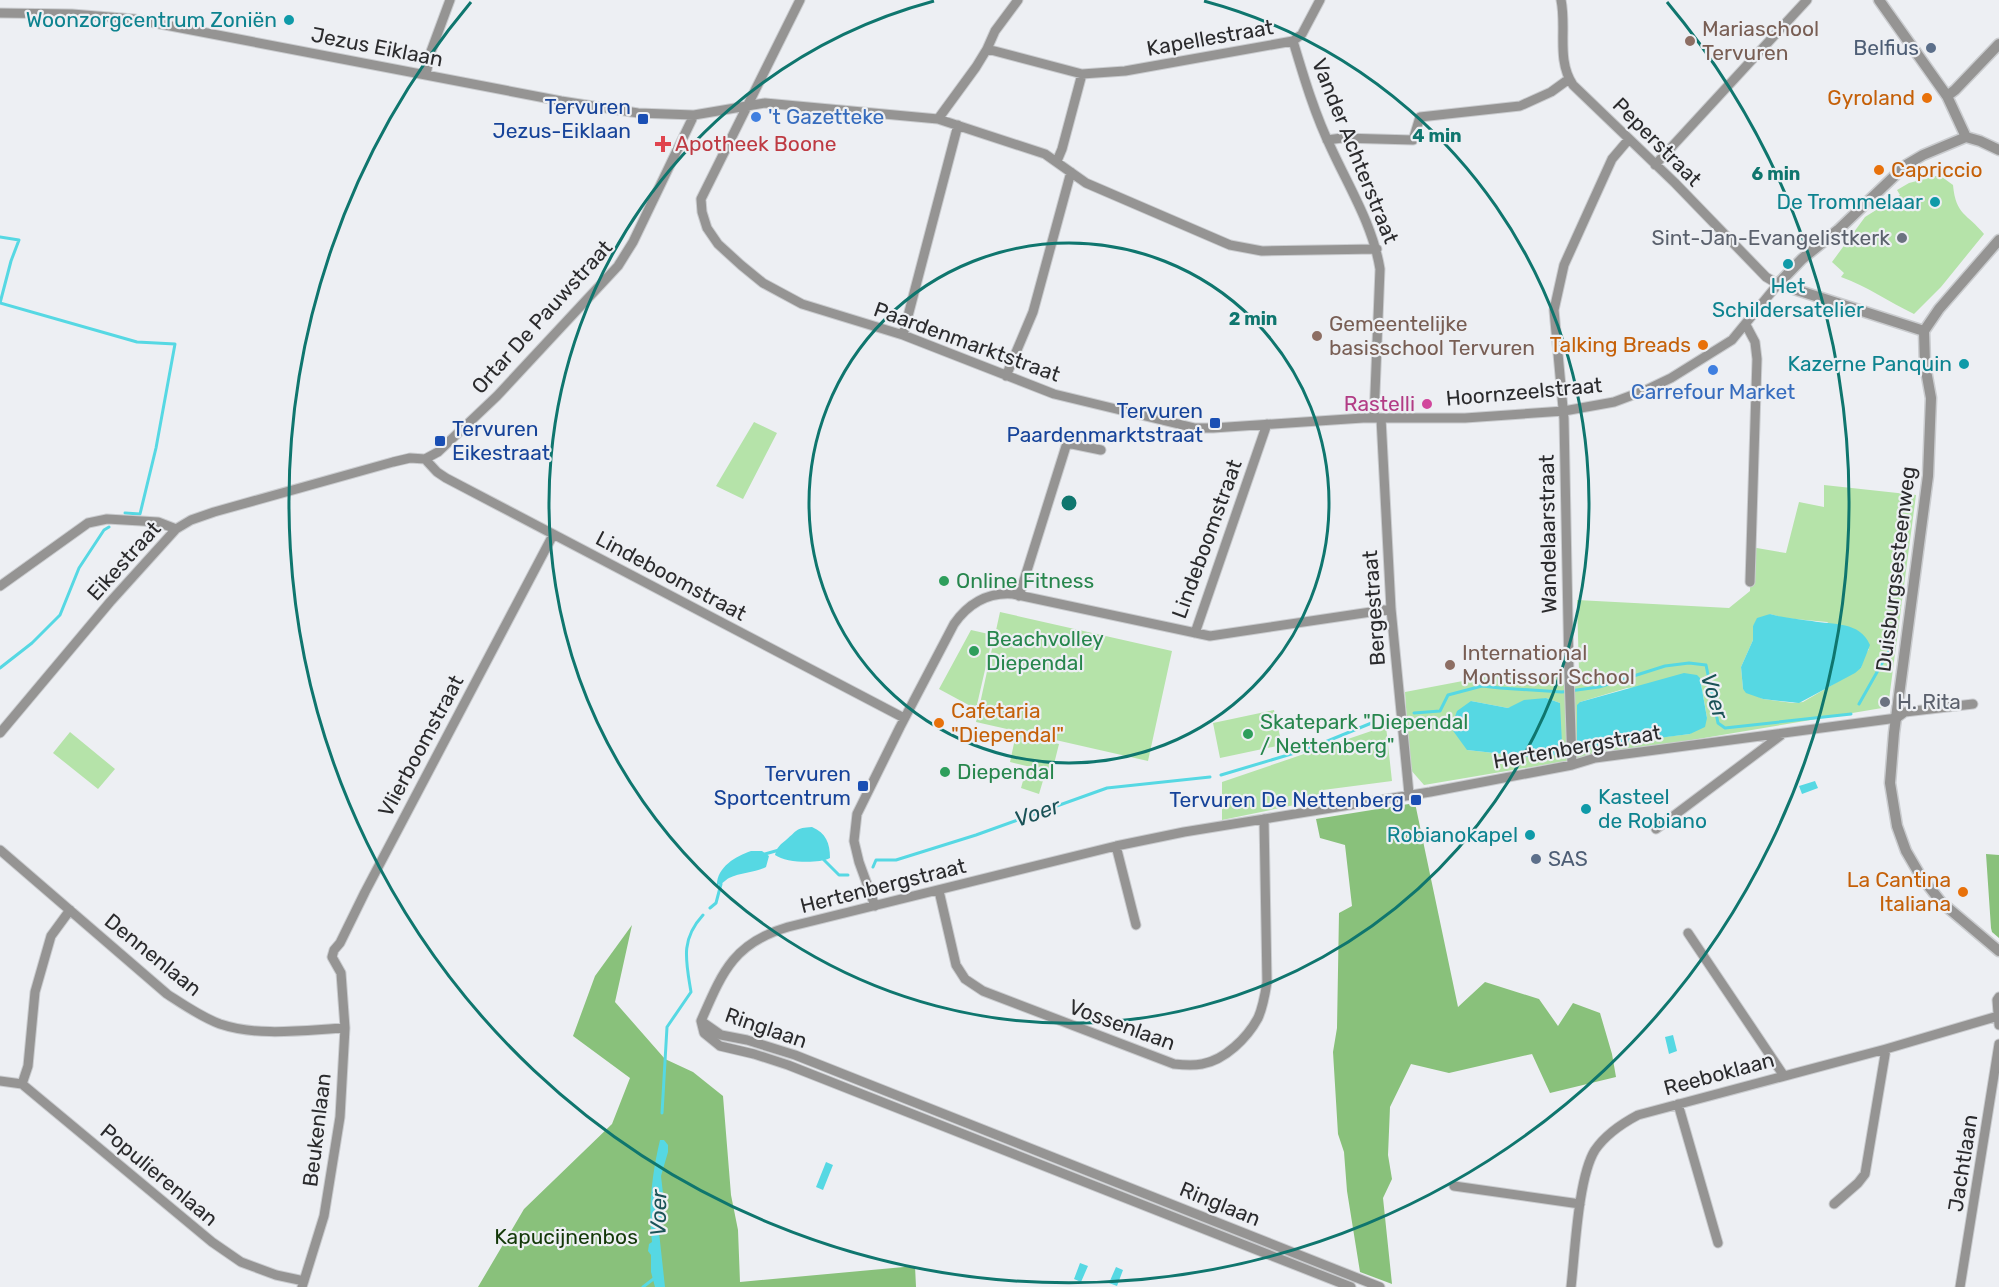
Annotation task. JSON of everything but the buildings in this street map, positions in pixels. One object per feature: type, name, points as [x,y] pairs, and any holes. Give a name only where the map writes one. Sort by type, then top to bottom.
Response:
[{"type":"street","points":[[426,75],[430,54],[450,0]]},
{"type":"street","name":"Paardenmarktstraat","points":[[800,0],[701,200],[707,228],[718,244],[763,283],[802,304],[903,335],[1054,394],[1195,428],[1377,418]]},
{"type":"street","points":[[1018,0],[938,119],[1045,154],[1086,183],[1230,244],[1262,251],[1377,249]]},
{"type":"street","name":"Kapellestraat","points":[[987,49],[1082,74],[1125,71],[1293,41],[1302,34],[1320,0]]},
{"type":"street","points":[[1327,140],[1342,138],[1413,140],[1420,117],[1520,106],[1551,92],[1569,79],[1564,64],[1561,0]]},
{"type":"street","points":[[1655,165],[1807,0]]},
{"type":"street","points":[[1880,0],[1947,96],[1966,137]]},
{"type":"street","name":"Jezus Eiklaan","points":[[0,13],[72,14],[134,19],[561,101],[638,113],[694,115],[765,103],[938,119]]},
{"type":"street","name":"Vander Achterstraat","points":[[1293,41],[1311,101],[1377,249],[1380,269],[1377,418]]},
{"type":"street","points":[[1947,96],[1999,45]]},
{"type":"street","points":[[1057,161],[1082,74]]},
{"type":"street","name":"Peperstraat","points":[[1569,79],[1766,277],[1778,284]]},
{"type":"street","name":"Ortar De Pauwstraat","points":[[425,459],[438,452],[497,396],[618,266],[633,242],[694,115]]},
{"type":"street","points":[[903,335],[958,125]]},
{"type":"street","points":[[1999,150],[1966,137],[1923,155],[1906,165],[1838,230],[1802,259],[1778,284],[1924,331],[1939,309],[1999,240]]},
{"type":"street","name":"Wandelaarstraat","points":[[1572,765],[1564,411],[1553,319],[1564,265],[1605,174],[1617,152],[1629,139]]},
{"type":"street","points":[[1006,376],[1033,312],[1071,172]]},
{"type":"street","name":"Hoornzeelstraat","points":[[1377,418],[1465,418],[1564,411],[1614,402],[1671,378],[1732,340],[1778,284]]},
{"type":"street","points":[[1746,325],[1755,342],[1757,359],[1750,582]]},
{"type":"street","name":"Duisburgsesteenweg","points":[[1924,331],[1924,357],[1931,398],[1930,456],[1926,504],[1892,749],[1890,783],[1897,826],[1906,851],[1920,875],[1941,903],[1999,951]]},
{"type":"street","name":"Bergestraat","points":[[1377,418],[1391,609],[1409,795]]},
{"type":"street","name":"Lindeboomstraat","points":[[875,906],[859,862],[854,841],[855,823],[864,797],[904,718],[961,614],[971,605],[993,595],[1006,594],[1195,633],[1267,424]]},
{"type":"street","points":[[1019,596],[1067,443],[1101,450]]},
{"type":"street","name":"Eikestraat","points":[[0,733],[176,529],[191,520],[260,499],[393,462],[425,459]]},
{"type":"street","name":"Lindeboomstraat","points":[[425,459],[436,472],[446,478],[904,718]]},
{"type":"street","points":[[0,586],[88,523],[107,519],[158,522],[176,529]]},
{"type":"street","name":"Vlierboomstraat","points":[[341,973],[332,957],[334,950],[340,944],[365,892],[553,535]]},
{"type":"street","points":[[1195,633],[1210,636],[1391,609]]},
{"type":"street","name":"Hertenbergstraat","points":[[701,1021],[721,975],[734,958],[754,942],[776,931],[875,906],[1116,846],[1409,795],[1572,765],[1595,758],[1897,718],[1905,712],[1973,704]]},
{"type":"street","points":[[1656,829],[1784,733]]},
{"type":"street","name":"Vossenlaan","points":[[939,891],[956,965],[965,980],[982,991],[1174,1064],[1203,1064],[1224,1055],[1236,1046],[1257,1019],[1264,1002],[1267,982],[1264,819]]},
{"type":"street","points":[[1116,846],[1136,925]]},
{"type":"street","name":"Dennenlaan","points":[[0,850],[167,994],[193,1011],[220,1023],[241,1028],[271,1031],[345,1028]]},
{"type":"street","points":[[0,1081],[22,1084],[28,1066],[35,992],[51,936],[70,910]]},
{"type":"street","points":[[1688,933],[1784,1076]]},
{"type":"street","name":"Beukenlaan","points":[[303,1284],[324,1216],[340,1117],[345,1028],[341,973]]},
{"type":"street","points":[[1999,997],[1997,1000],[1999,1020]]},
{"type":"street","name":"Reeboklaan","points":[[1571,1287],[1580,1204],[1587,1167],[1595,1150],[1621,1124],[1638,1114],[1999,1020]]},
{"type":"street","name":"Ringlaan","points":[[701,1021],[704,1033],[720,1046],[788,1065],[1351,1287]]},
{"type":"street","name":"Ringlaan","points":[[701,1021],[721,1035],[754,1042],[795,1055],[1380,1287]]},
{"type":"street","name":"Jachtlaan","points":[[1960,1287],[1999,1044]]},
{"type":"street","points":[[1834,1204],[1865,1174],[1886,1049]]},
{"type":"street","name":"Populierenlaan","points":[[22,1084],[212,1242],[241,1262],[303,1284]]},
{"type":"street","points":[[1678,1104],[1718,1243]]},
{"type":"street","points":[[1454,1186],[1580,1204]]},
{"type":"green space","points":[[1936,176],[1942,177],[1953,185],[1954,195],[1960,209],[1984,234],[1941,287],[1914,314],[1841,277],[1844,273],[1832,262],[1865,217],[1900,195],[1897,190],[1909,183]]},
{"type":"green space","points":[[754,422],[777,433],[743,499],[716,486]]},
{"type":"green space","points":[[1824,485],[1916,495],[1888,707],[1424,785],[1410,769],[1405,692],[1489,676],[1579,672],[1577,600],[1729,608],[1750,591],[1751,547],[1786,553],[1799,502],[1824,507]],"holes":[[[1770,614],[1784,618],[1827,622],[1869,649],[1864,656],[1861,668],[1803,702],[1763,699],[1743,689],[1741,667],[1753,640],[1753,626]],[[1701,683],[1707,718],[1690,734],[1580,747],[1577,741],[1580,702],[1627,688]],[[1546,698],[1560,703],[1541,758],[1467,750],[1471,701],[1508,708]]]},
{"type":"green space","points":[[1000,612],[1172,651],[1148,761],[976,722]]},
{"type":"green space","points":[[971,630],[993,635],[976,709],[939,689]]},
{"type":"green space","name":"Skatepark \"Diependal / Nettenberg\"","points":[[1274,710],[1282,745],[1220,758],[1213,723]]},
{"type":"green space","points":[[1386,726],[1392,781],[1323,790],[1324,799],[1222,820],[1222,782]]},
{"type":"green space","points":[[70,732],[115,769],[98,789],[53,753]]},
{"type":"green space","points":[[1016,734],[1059,744],[1052,772],[1010,762]]},
{"type":"green space","points":[[1026,770],[1045,774],[1039,794],[1021,788]]},
{"type":"green space","points":[[1415,803],[1458,1007],[1485,982],[1539,999],[1558,1026],[1573,1003],[1600,1013],[1616,1077],[1550,1093],[1532,1054],[1449,1073],[1411,1064],[1390,1107],[1388,1155],[1392,1179],[1383,1198],[1392,1284],[1360,1272],[1347,1191],[1344,1152],[1338,1134],[1333,1052],[1337,1028],[1339,913],[1352,906],[1345,845],[1320,838],[1316,819]]},
{"type":"green space","points":[[1986,854],[1999,855],[1999,938],[1991,928]]},
{"type":"green space","name":"Kapucijnenbos","points":[[632,925],[615,1002],[665,1059],[693,1072],[723,1096],[731,1195],[738,1230],[740,1282],[915,1266],[916,1287],[478,1287],[524,1209],[612,1124],[630,1078],[573,1036],[595,976]]},
{"type":"water","points":[[1770,614],[1845,626],[1860,632],[1870,645],[1861,668],[1799,703],[1763,699],[1746,693],[1743,689],[1741,667],[1753,640],[1753,626],[1757,618]]},
{"type":"water","points":[[1684,673],[1697,675],[1700,678],[1707,718],[1705,727],[1690,734],[1580,748],[1577,741],[1577,705],[1580,702]]},
{"type":"water","points":[[1546,698],[1560,703],[1562,744],[1555,755],[1541,758],[1467,750],[1451,728],[1457,711],[1471,701],[1508,708],[1524,700]]},
{"type":"water","points":[[1815,781],[1818,788],[1802,794],[1799,786]]},
{"type":"water","points":[[812,827],[821,832],[826,839],[830,858],[802,862],[787,860],[775,855],[779,846],[797,830]]},
{"type":"water","points":[[751,851],[762,851],[769,856],[766,867],[734,876],[717,885],[720,873],[728,863]]},
{"type":"water","points":[[1673,1035],[1677,1051],[1669,1054],[1665,1037]]},
{"type":"water","points":[[660,1140],[664,1140],[668,1145],[661,1176],[664,1202],[659,1232],[665,1287],[655,1287],[651,1272],[651,1255],[648,1251],[649,1244],[652,1242],[650,1216]]},
{"type":"water","points":[[826,1162],[833,1165],[823,1190],[816,1187]]},
{"type":"water","points":[[1080,1263],[1088,1266],[1081,1282],[1074,1279]]},
{"type":"water","points":[[1116,1267],[1123,1270],[1117,1286],[1109,1283]]},
{"type":"waterway","points":[[0,237],[19,240],[0,303]]},
{"type":"waterway","points":[[0,303],[137,342],[175,344],[156,448],[140,514],[125,513]]},
{"type":"waterway","points":[[0,668],[32,643],[60,615],[79,568],[104,530],[109,527]]},
{"type":"waterway","name":"Voer","points":[[1859,704],[1894,642]]},
{"type":"waterway","name":"Voer","points":[[1414,713],[1440,711],[1448,695],[1482,686],[1562,692],[1599,687],[1665,666],[1689,663],[1706,665],[1718,723],[1725,728],[1851,714]]},
{"type":"waterway","name":"Voer","points":[[1221,775],[1308,749],[1374,722]]},
{"type":"waterway","name":"Voer","points":[[873,867],[876,860],[896,860],[976,835],[1107,788],[1210,777]]},
{"type":"waterway","name":"Voer","points":[[765,854],[779,850]]},
{"type":"waterway","name":"Voer","points":[[822,858],[839,875],[848,875]]},
{"type":"waterway","name":"Voer","points":[[710,908],[716,903],[721,884]]},
{"type":"waterway","name":"Voer","points":[[662,1113],[667,1027],[691,992],[686,951],[691,933],[703,915]]},
{"type":"waterway","points":[[643,1287],[656,1277]]},
{"type":"place","name":"Woonzorgcentrum Zoniën","points":[[289,20]]},
{"type":"place","name":"Mariaschool Tervuren","points":[[1690,41]]},
{"type":"place","name":"Belfius","points":[[1931,48]]},
{"type":"place","name":"Gyroland","points":[[1927,98]]},
{"type":"place","name":"'t Gazetteke","points":[[756,117]]},
{"type":"place","name":"Tervuren Jezus-Eiklaan","points":[[643,119]]},
{"type":"place","name":"Apotheek Boone","points":[[663,144]]},
{"type":"place","name":"Capriccio","points":[[1879,170]]},
{"type":"place","name":"De Trommelaar","points":[[1935,202]]},
{"type":"place","name":"Sint-Jan-Evangelistkerk","points":[[1902,238]]},
{"type":"place","name":"Het Schildersatelier","points":[[1788,264]]},
{"type":"place","name":"Gemeentelijke basisschool Tervuren","points":[[1317,336]]},
{"type":"place","name":"Talking Breads","points":[[1703,345]]},
{"type":"place","name":"Kazerne Panquin","points":[[1964,364]]},
{"type":"place","name":"Carrefour Market","points":[[1713,370]]},
{"type":"place","name":"Rastelli","points":[[1427,404]]},
{"type":"place","name":"Tervuren Paardenmarktstraat","points":[[1215,423]]},
{"type":"place","name":"Tervuren Eikestraat","points":[[440,441]]},
{"type":"place","name":"Online Fitness","points":[[944,581]]},
{"type":"place","name":"Beachvolley Diependal","points":[[974,651]]},
{"type":"place","name":"International Montissori School","points":[[1450,665]]},
{"type":"place","name":"H. Rita","points":[[1885,702]]},
{"type":"place","name":"Cafetaria \"Diependal\"","points":[[939,723]]},
{"type":"place","name":"Skatepark \"Diependal / Nettenberg\"","points":[[1248,734]]},
{"type":"place","name":"Diependal","points":[[945,772]]},
{"type":"place","name":"Tervuren Sportcentrum","points":[[863,786]]},
{"type":"place","name":"Tervuren De Nettenberg","points":[[1416,800]]},
{"type":"place","name":"Kasteel de Robiano","points":[[1586,809]]},
{"type":"place","name":"Robianokapel","points":[[1530,835]]},
{"type":"place","name":"SAS","points":[[1536,859]]},
{"type":"place","name":"La Cantina Italiana","points":[[1963,892]]}]
